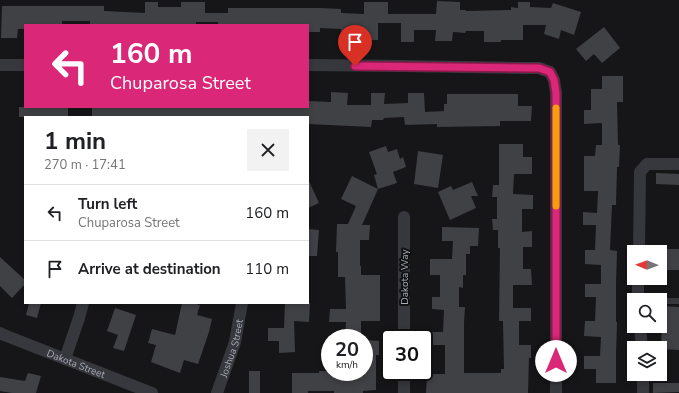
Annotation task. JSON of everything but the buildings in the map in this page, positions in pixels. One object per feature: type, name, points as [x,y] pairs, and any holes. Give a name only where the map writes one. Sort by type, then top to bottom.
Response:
[{"type":"street","points":[[0,65],[24,65]]},
{"type":"street","points":[[309,65],[539,68],[550,72],[554,80],[556,93],[556,393]]},
{"type":"street","points":[[639,245],[640,172],[646,164],[679,164]]},
{"type":"street","name":"Dakota Way","points":[[404,217],[404,329]]},
{"type":"street","points":[[65,359],[83,304]]},
{"type":"street","name":"Joshua Street","points":[[217,393],[234,342],[242,304]]},
{"type":"street","name":"Dakota Street","points":[[0,333],[152,393]]},
{"type":"street","points":[[404,381],[404,393]]},
{"type":"street","points":[[643,381],[643,393]]},
{"type":"lane","points":[[667,301],[679,301]]},
{"type":"slow traffic","points":[[556,108],[556,206]]},
{"type":"route","points":[[355,66],[539,68],[550,72],[554,80],[556,93],[556,361]]}]
